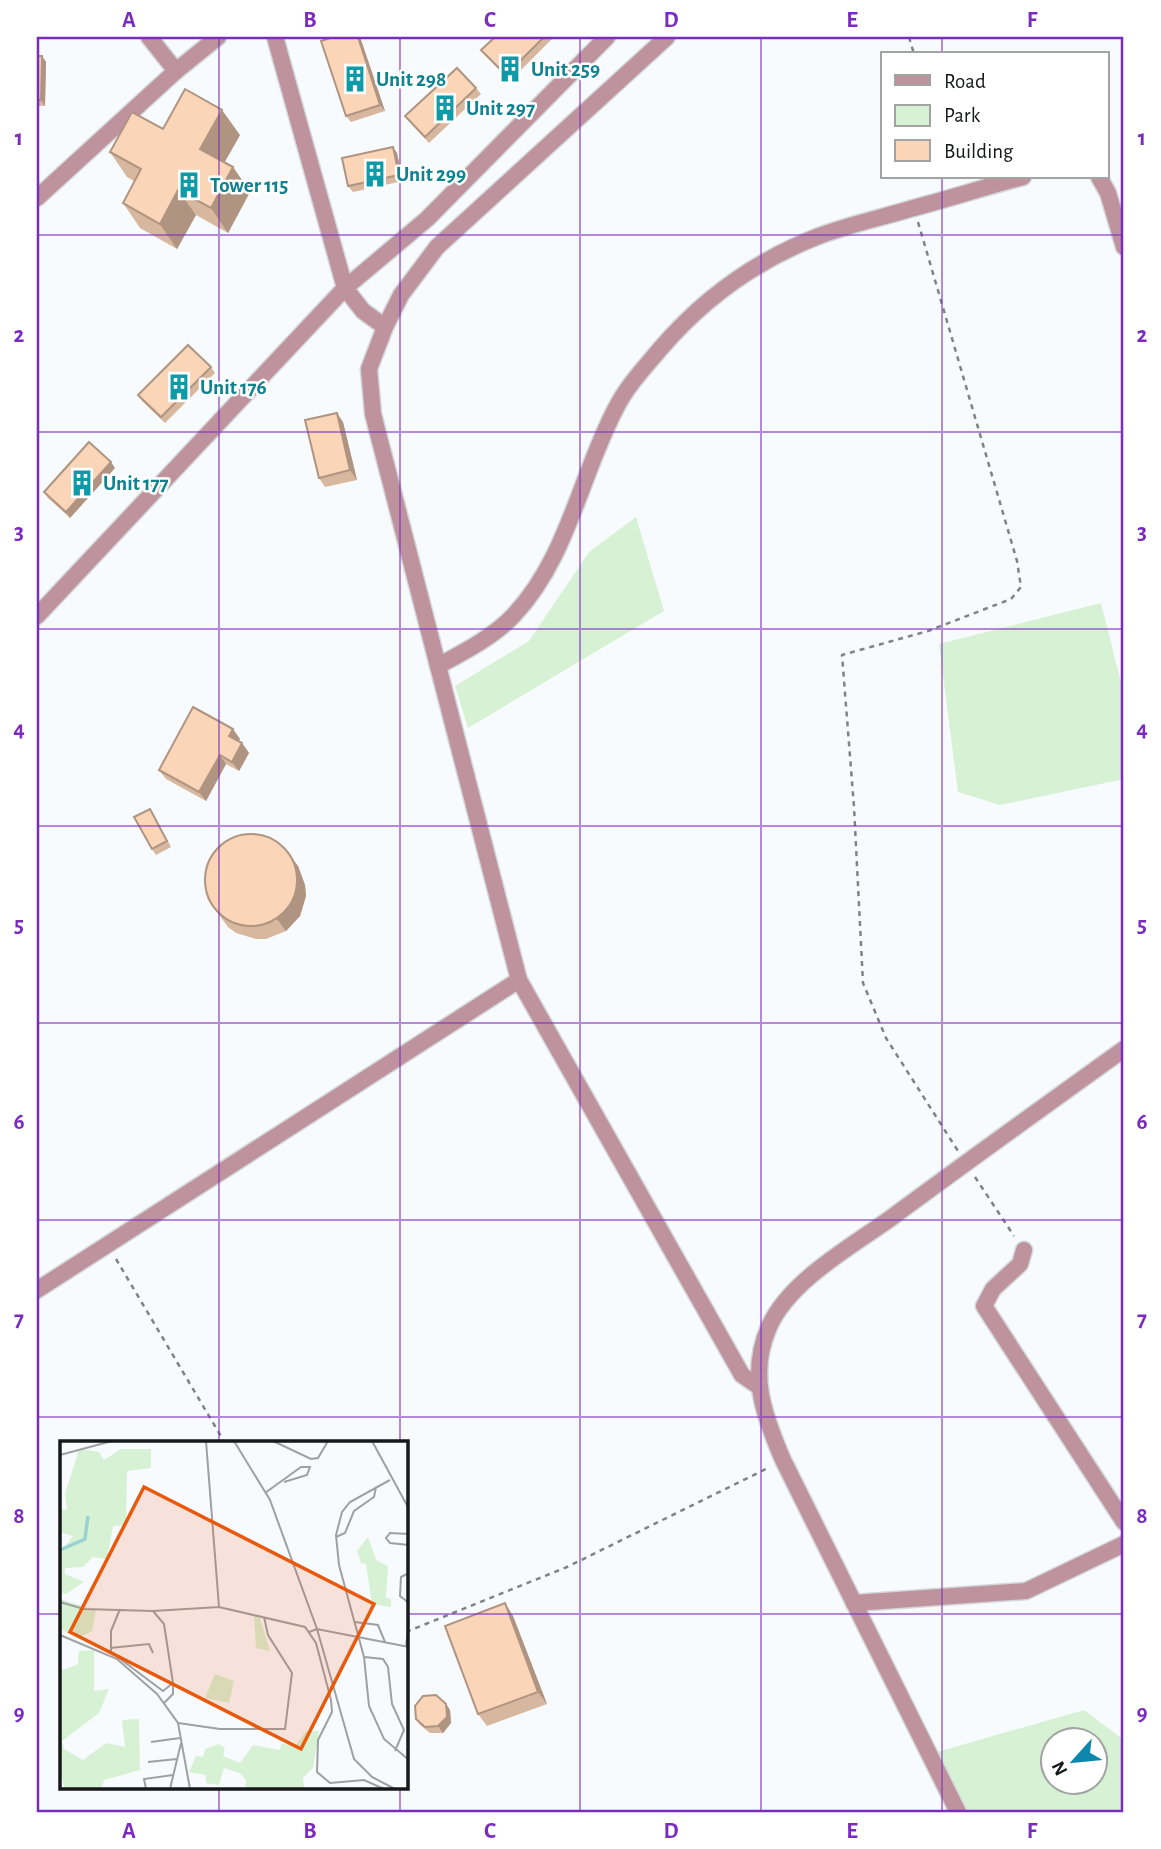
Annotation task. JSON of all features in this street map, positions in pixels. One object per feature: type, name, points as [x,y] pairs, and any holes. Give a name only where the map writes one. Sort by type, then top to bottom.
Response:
[{"type":"street","points":[[149,37],[176,71]]},
{"type":"street","points":[[37,198],[176,71],[218,37]]},
{"type":"street","points":[[275,37],[345,288],[363,311],[385,327]]},
{"type":"street","points":[[37,616],[345,288],[427,219],[607,37]]},
{"type":"street","points":[[667,37],[437,247],[401,295],[369,369],[373,414],[519,980],[742,1375],[758,1386]]},
{"type":"street","points":[[438,666],[475,645],[512,617],[540,582],[560,546],[594,454],[617,405],[641,371],[707,301],[742,274],[783,251],[821,235],[1020,178]]},
{"type":"street","points":[[1100,178],[1108,193],[1124,247]]},
{"type":"street","points":[[37,1290],[519,980]]},
{"type":"street","points":[[958,1812],[765,1419],[758,1386],[761,1354],[769,1327],[786,1300],[811,1276],[1124,1049]]},
{"type":"street","points":[[1024,1250],[1020,1264],[993,1289],[984,1306],[1124,1522]]},
{"type":"street","points":[[854,1603],[1026,1591],[1124,1544]]},
{"type":"path","points":[[913,209],[932,263],[1017,562],[1021,587],[1011,599],[929,631],[842,655],[854,807],[863,984],[886,1038],[1024,1250]]},
{"type":"path","points":[[108,1246],[224,1441]]},
{"type":"path","points":[[408,1631],[567,1567],[783,1460]]},
{"type":"green space","points":[[636,517],[664,611],[468,728],[455,686],[529,641],[589,552]]},
{"type":"green space","points":[[1101,603],[1124,694],[1124,779],[1000,805],[958,792],[939,644]]},
{"type":"green space","points":[[1084,1710],[1107,1727],[1038,1727],[1038,1797],[1108,1797],[1108,1728],[1124,1740],[1124,1812],[953,1812],[937,1752]]},
{"type":"building","name":"Unit 298","points":[[333,37],[358,37],[380,105],[346,116],[321,41]]},
{"type":"building","name":"Unit 259","points":[[495,37],[544,37],[506,75],[481,50]]},
{"type":"building","points":[[37,56],[42,56],[41,100],[37,100]]},
{"type":"building","name":"Unit 297","points":[[457,68],[476,88],[425,137],[405,116]]},
{"type":"building","points":[[185,89],[222,110],[200,149],[233,167],[211,208],[178,190],[160,224],[123,203],[141,169],[110,152],[132,112],[163,129]]},
{"type":"building","name":"Unit 299","points":[[393,147],[399,175],[348,186],[342,158]]},
{"type":"building","name":"Unit 176","points":[[188,345],[211,367],[161,417],[138,395]]},
{"type":"building","points":[[337,413],[350,470],[319,478],[305,420]]},
{"type":"building","name":"Unit 177","points":[[89,442],[111,462],[66,512],[44,492]]},
{"type":"building","points":[[193,707],[233,729],[229,736],[242,743],[232,762],[220,755],[199,792],[159,770]]},
{"type":"building","points":[[150,809],[167,841],[152,849],[134,817]]},
{"type":"building","points":[[251,834],[269,837],[284,847],[294,862],[297,880],[294,898],[284,913],[269,923],[251,926],[233,923],[218,913],[208,898],[205,880],[208,862],[218,847],[233,837]]},
{"type":"building","points":[[505,1603],[538,1692],[478,1714],[445,1626]]},
{"type":"building","points":[[436,1695],[446,1704],[447,1717],[438,1726],[425,1727],[416,1719],[415,1706],[423,1696]]},
{"type":"place","name":"Unit 259","points":[[510,69]]},
{"type":"place","name":"Unit 298","points":[[355,79]]},
{"type":"place","name":"Unit 297","points":[[445,108]]},
{"type":"place","name":"Unit 299","points":[[375,174]]},
{"type":"place","name":"Tower 115","points":[[189,185]]},
{"type":"place","name":"Unit 176","points":[[179,387]]},
{"type":"place","name":"Unit 177","points":[[82,483]]}]
